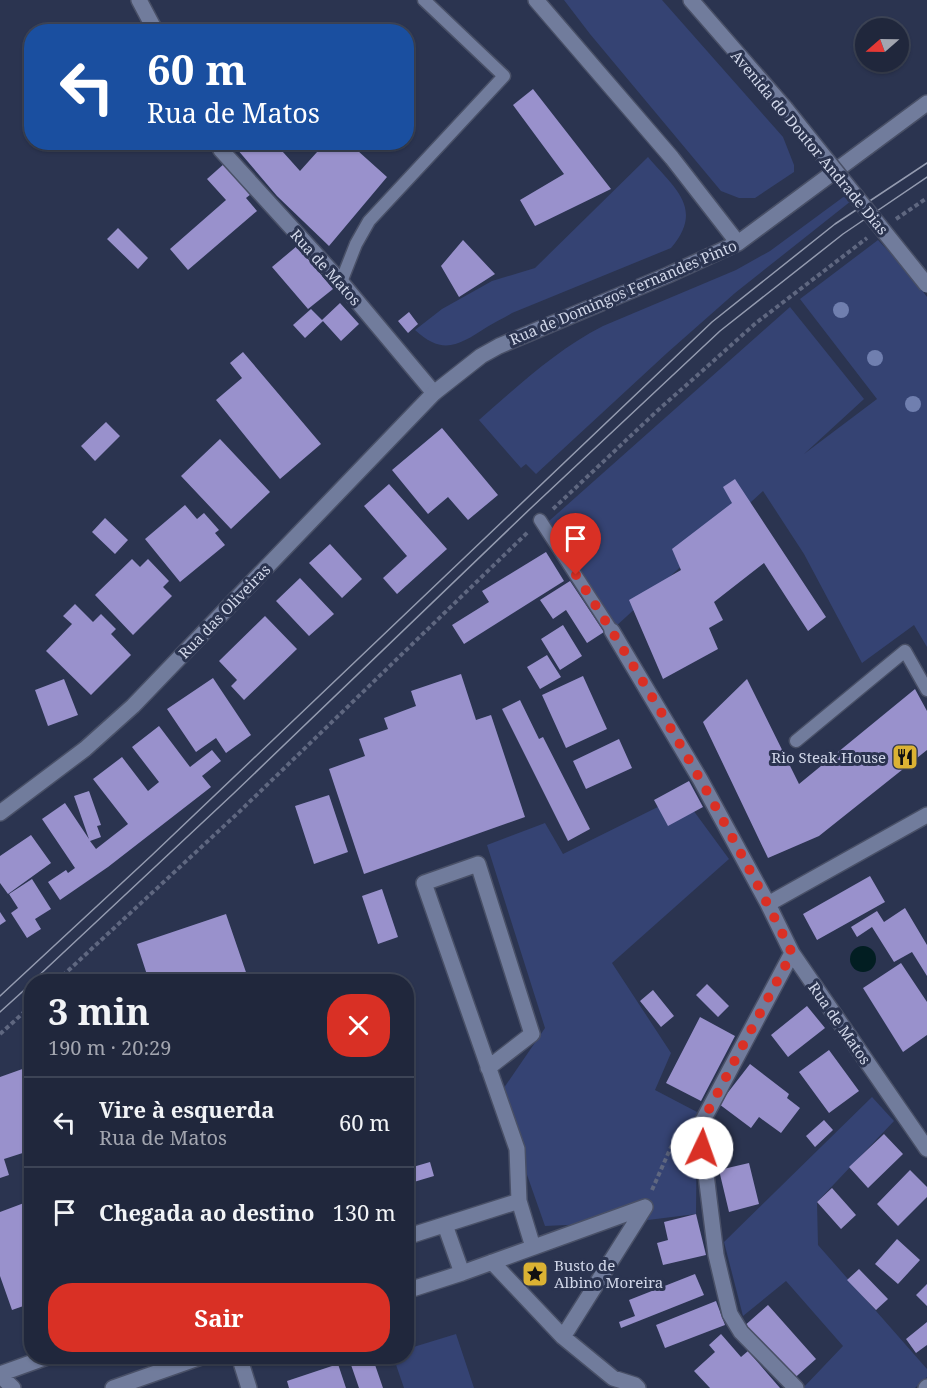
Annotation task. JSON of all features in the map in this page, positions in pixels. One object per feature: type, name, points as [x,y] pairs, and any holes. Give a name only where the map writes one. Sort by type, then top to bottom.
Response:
[{"type":"street","points":[[139,0],[152,24]]},
{"type":"street","points":[[536,0],[672,158],[738,243]]},
{"type":"street","name":"Avenida do Doutor Andrade Dias","points":[[691,0],[785,108],[927,285]]},
{"type":"street","name":"Rua de Domingos Fernandes Pinto","points":[[434,393],[481,356],[500,346],[738,243],[927,104]]},
{"type":"street","name":"Rua de Matos","points":[[221,150],[341,282],[434,393]]},
{"type":"street","name":"Rua das Oliveiras","points":[[0,813],[85,749],[133,706],[434,393]]},
{"type":"street","name":"Rua de Matos","points":[[612,631],[700,779],[792,953],[927,1149]]},
{"type":"street","points":[[768,904],[927,815]]},
{"type":"street","points":[[488,1068],[532,1034],[478,864],[423,883],[488,1068],[517,1149],[519,1201],[533,1246]]},
{"type":"street","points":[[792,953],[700,1126],[716,1255],[730,1314],[741,1332],[796,1388]]},
{"type":"street","points":[[414,1235],[519,1201]]},
{"type":"street","points":[[414,1288],[645,1207]]},
{"type":"street","points":[[563,1336],[645,1207]]},
{"type":"street","points":[[445,1225],[462,1273]]},
{"type":"street","points":[[492,1262],[563,1336],[614,1383],[635,1385],[638,1388]]},
{"type":"street","points":[[13,1388],[0,1375],[29,1364]]},
{"type":"street","points":[[113,1388],[181,1364]]},
{"type":"street","points":[[242,1364],[249,1388]]},
{"type":"lane","points":[[341,282],[356,244],[369,221],[504,76],[424,0]]},
{"type":"lane","name":"Rua de Matos","points":[[540,520],[612,631]]},
{"type":"lane","points":[[796,741],[905,651],[927,690]]},
{"type":"path","points":[[889,223],[927,198]]},
{"type":"path","points":[[65,974],[238,813],[540,520],[756,323],[870,236]]},
{"type":"path","points":[[0,1034],[24,1012]]},
{"type":"path","points":[[645,1207],[671,1147],[678,1137],[700,1126]]},
{"type":"shaded area","points":[[564,0],[662,0],[783,137],[794,165],[794,172],[755,198],[739,198],[721,191]]},
{"type":"shaded area","points":[[648,157],[676,189],[686,210],[681,234],[671,248],[512,313],[459,343],[443,345],[434,343],[415,330],[442,309],[492,281],[535,268]]},
{"type":"shaded area","points":[[846,195],[851,201],[735,293],[536,474],[526,464],[521,468],[479,420],[538,369],[569,346],[603,326],[736,270],[770,251]]},
{"type":"shaded area","points":[[878,240],[909,273],[927,297],[927,647],[914,625],[862,663],[804,554],[763,491],[614,628],[549,521],[790,307],[864,399],[804,454],[877,399],[800,299]]},
{"type":"shaded area","points":[[682,795],[729,859],[612,963],[671,1053],[655,1090],[697,1112],[696,1214],[632,1222],[545,1226],[499,1095],[545,1028],[487,845],[545,823],[563,854]]},
{"type":"shaded area","points":[[863,946],[872,950],[876,959],[872,968],[863,972],[854,968],[850,959],[854,950]]},
{"type":"shaded area","points":[[872,1097],[894,1121],[817,1202],[818,1245],[927,1369],[927,1377],[915,1388],[803,1388],[843,1346],[786,1281],[743,1316],[724,1242]]},
{"type":"shaded area","points":[[456,1334],[474,1388],[404,1388],[396,1364],[414,1364],[414,1347]]},
{"type":"building","points":[[533,89],[611,189],[535,226],[520,200],[564,174],[513,105]]},
{"type":"building","points":[[238,150],[281,150],[300,171],[319,150],[357,150],[387,177],[329,246],[277,196]]},
{"type":"building","points":[[225,163],[251,194],[246,198],[257,211],[188,270],[170,249],[226,200],[207,179]]},
{"type":"building","points":[[118,228],[148,258],[138,269],[107,239]]},
{"type":"building","points":[[463,240],[495,274],[459,297],[441,266]]},
{"type":"building","points":[[297,246],[333,289],[308,309],[272,267]]},
{"type":"building","points":[[340,303],[359,324],[341,341],[322,320]]},
{"type":"building","points":[[311,309],[323,321],[305,338],[293,325]]},
{"type":"building","points":[[409,312],[418,324],[408,333],[398,321]]},
{"type":"building","points":[[243,352],[321,444],[280,479],[216,400],[242,378],[230,363]]},
{"type":"building","points":[[106,422],[120,436],[95,461],[81,446]]},
{"type":"building","points":[[442,428],[498,495],[468,520],[448,497],[428,514],[392,470]]},
{"type":"building","points":[[220,439],[270,492],[231,529],[181,476]]},
{"type":"building","points":[[735,479],[826,617],[808,631],[764,563],[714,602],[723,620],[709,628],[718,649],[663,679],[629,600],[681,570],[672,549],[732,503],[723,487]]},
{"type":"building","points":[[389,484],[447,549],[397,594],[383,578],[407,556],[364,506]]},
{"type":"building","points":[[185,505],[197,519],[204,513],[219,530],[215,533],[225,545],[180,582],[145,539]]},
{"type":"building","points":[[105,518],[128,540],[115,554],[92,532]]},
{"type":"building","points":[[330,544],[362,579],[342,598],[309,563]]},
{"type":"building","points":[[546,552],[564,581],[464,644],[452,625],[489,602],[482,591]]},
{"type":"building","points":[[132,559],[140,567],[148,559],[169,581],[163,587],[172,596],[133,635],[95,595]]},
{"type":"building","points":[[300,578],[334,614],[309,636],[276,601]]},
{"type":"building","points":[[570,581],[604,632],[587,643],[566,610],[553,619],[540,600]]},
{"type":"building","points":[[75,604],[93,622],[101,614],[116,629],[111,634],[131,655],[91,695],[46,651],[72,624],[63,616]]},
{"type":"building","points":[[265,616],[297,649],[244,700],[231,686],[237,680],[219,661]]},
{"type":"building","points":[[563,625],[582,656],[560,670],[541,639]]},
{"type":"building","points":[[547,655],[561,677],[540,689],[527,667]]},
{"type":"building","points":[[461,674],[476,720],[491,715],[525,817],[364,874],[329,769],[365,756],[359,739],[388,729],[384,718],[416,706],[411,691]]},
{"type":"building","points":[[583,676],[607,729],[566,748],[542,695]]},
{"type":"building","points":[[213,678],[251,735],[226,753],[216,738],[196,752],[167,709]]},
{"type":"building","points":[[64,679],[78,715],[48,726],[35,690]]},
{"type":"building","points":[[747,679],[799,784],[915,689],[927,711],[927,750],[819,836],[768,858],[703,722]]},
{"type":"building","points":[[520,700],[539,739],[543,737],[590,829],[568,841],[502,709]]},
{"type":"building","points":[[159,726],[190,767],[212,750],[221,761],[202,776],[211,787],[108,867],[60,900],[48,882],[66,870],[68,873],[75,868],[42,819],[65,803],[89,839],[74,796],[89,791],[101,825],[97,826],[101,837],[90,841],[96,849],[128,824],[93,779],[122,757],[148,791],[159,782],[132,747]]},
{"type":"building","points":[[619,739],[632,768],[586,789],[573,761]]},
{"type":"building","points":[[689,781],[703,807],[668,826],[654,800]]},
{"type":"building","points":[[329,795],[348,852],[314,864],[295,806]]},
{"type":"building","points":[[31,835],[51,863],[8,894],[0,883],[0,856]]},
{"type":"building","points":[[870,876],[885,902],[817,940],[803,914]]},
{"type":"building","points":[[32,879],[51,909],[35,919],[41,929],[27,938],[11,913],[18,908],[9,894]]},
{"type":"building","points":[[382,889],[398,937],[378,944],[362,896]]},
{"type":"building","points":[[905,908],[927,945],[927,976],[912,952],[894,962],[872,927],[857,937],[851,927],[877,911],[884,922]]},
{"type":"building","points":[[0,912],[6,921],[0,925]]},
{"type":"building","points":[[226,914],[247,974],[147,974],[137,944]]},
{"type":"building","points":[[901,963],[927,1002],[927,1035],[903,1052],[863,988]]},
{"type":"building","points":[[707,984],[729,1006],[718,1017],[696,995]]},
{"type":"building","points":[[653,990],[674,1016],[661,1027],[640,1001]]},
{"type":"building","points":[[807,1006],[825,1028],[788,1057],[771,1035]]},
{"type":"building","points":[[700,1017],[735,1036],[701,1101],[666,1083]]},
{"type":"building","points":[[829,1050],[859,1091],[829,1113],[799,1072]]},
{"type":"building","points":[[750,1064],[789,1094],[787,1098],[800,1108],[781,1133],[759,1117],[751,1128],[719,1104]]},
{"type":"building","points":[[24,1068],[24,1153],[4,1159],[9,1175],[0,1178],[0,1077]]},
{"type":"building","points":[[824,1120],[833,1130],[815,1147],[806,1136]]},
{"type":"building","points":[[884,1134],[903,1154],[868,1188],[849,1167]]},
{"type":"building","points":[[430,1162],[434,1176],[414,1182],[414,1167]]},
{"type":"building","points":[[749,1163],[759,1204],[729,1212],[719,1170]]},
{"type":"building","points":[[910,1170],[927,1187],[927,1197],[898,1226],[877,1204]]},
{"type":"building","points":[[832,1188],[856,1215],[841,1229],[817,1202]]},
{"type":"building","points":[[24,1203],[24,1306],[12,1310],[0,1276],[0,1212]]},
{"type":"building","points":[[696,1214],[706,1255],[663,1265],[657,1243],[668,1240],[664,1222]]},
{"type":"building","points":[[897,1239],[920,1260],[898,1284],[875,1264]]},
{"type":"building","points":[[859,1269],[888,1299],[876,1310],[847,1280]]},
{"type":"building","points":[[695,1274],[704,1295],[621,1328],[619,1322],[635,1316],[629,1300]]},
{"type":"building","points":[[927,1284],[927,1306],[916,1295]]},
{"type":"building","points":[[716,1301],[725,1325],[665,1348],[656,1325]]},
{"type":"building","points":[[768,1305],[816,1359],[790,1382],[742,1328]]},
{"type":"building","points":[[927,1322],[927,1345],[916,1353],[906,1339]]},
{"type":"building","points":[[721,1334],[741,1357],[748,1351],[780,1388],[710,1388],[694,1371],[715,1352],[709,1345]]},
{"type":"building","points":[[338,1364],[346,1388],[289,1388],[287,1381]]},
{"type":"building","points":[[351,1364],[375,1364],[383,1388],[359,1388]]},
{"type":"tram line","points":[[0,996],[151,856],[712,322],[835,224],[927,163]]},
{"type":"tram line","points":[[40,974],[720,331],[843,234],[927,177]]},
{"type":"tram line","points":[[0,1012],[24,990]]},
{"type":"place","name":"Rio Steak House","points":[[905,757]]},
{"type":"place","name":"Busto de Albino Moreira","points":[[535,1274]]},
{"type":"route","points":[[576,575],[700,779],[792,953],[700,1126],[702,1148]]}]
